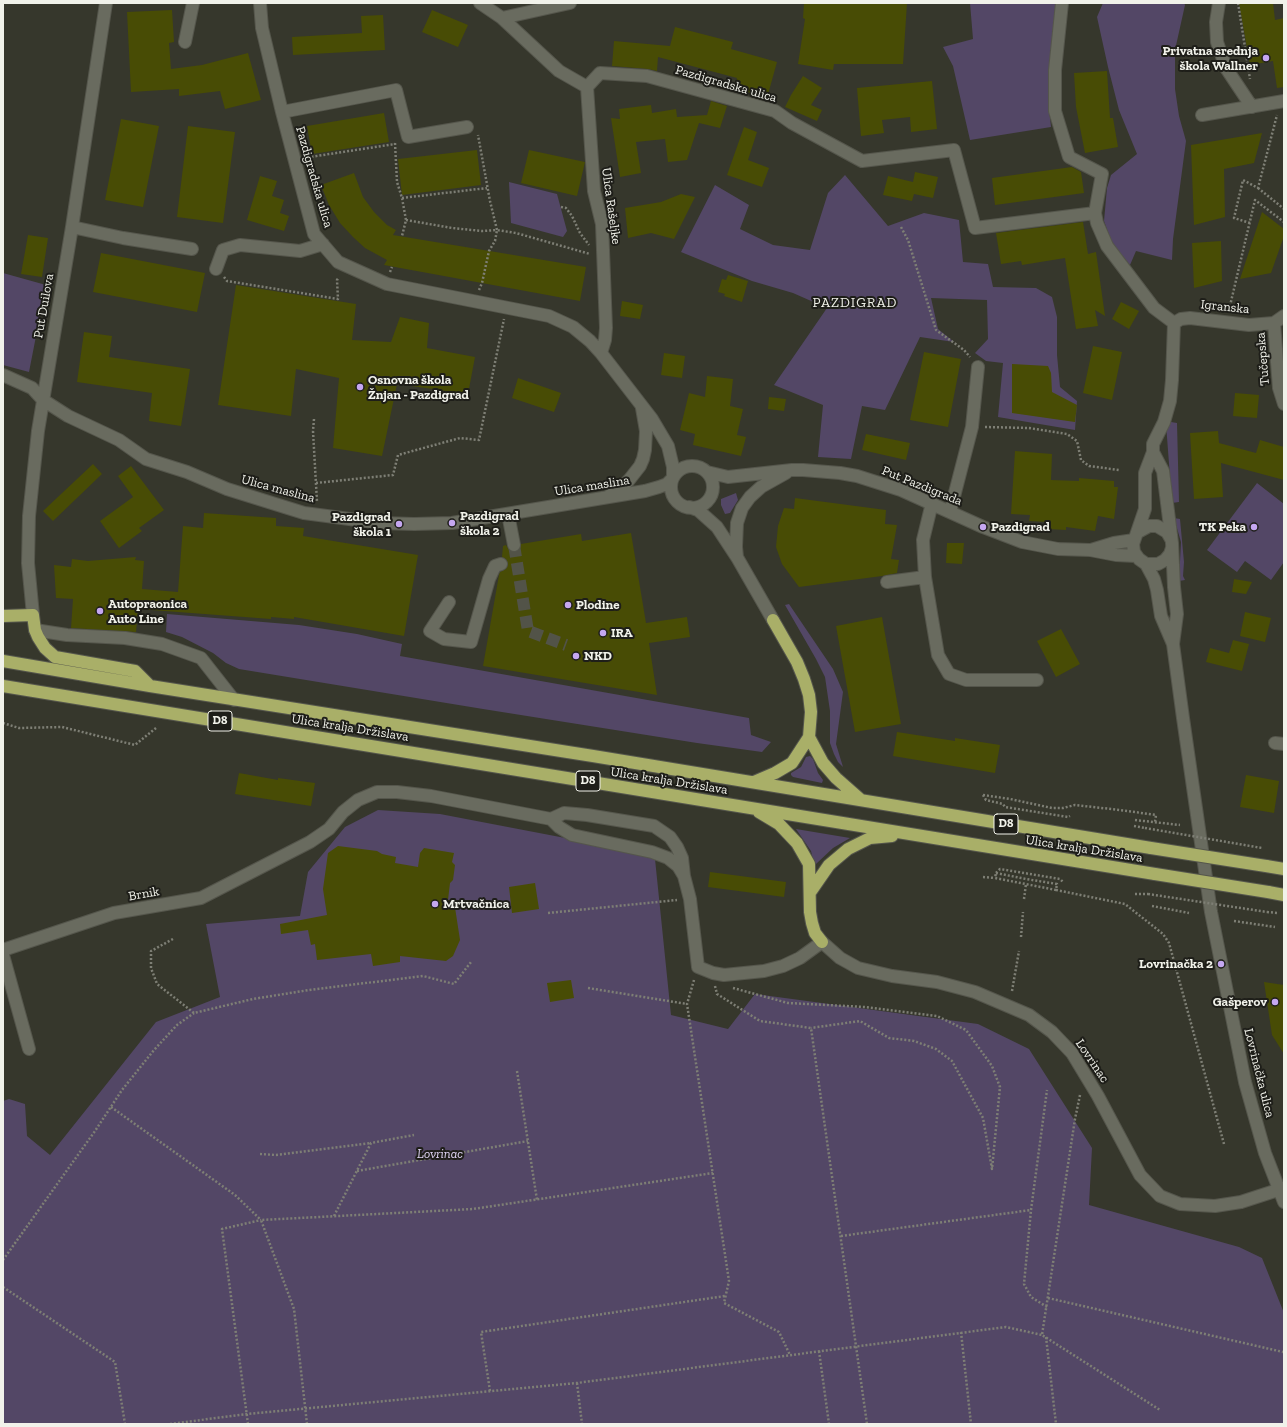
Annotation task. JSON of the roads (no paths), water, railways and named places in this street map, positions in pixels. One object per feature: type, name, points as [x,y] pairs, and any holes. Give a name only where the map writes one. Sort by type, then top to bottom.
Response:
[{"type":"highway","points":[[3,616],[32,615],[35,630],[45,648],[55,657],[135,671],[150,686]]},
{"type":"highway","points":[[753,782],[775,773],[792,763],[809,737],[811,712],[809,695],[804,678],[797,662],[773,620]]},
{"type":"highway","name":"Ulica kralja Držislava","points":[[3,662],[1284,869]]},
{"type":"highway","name":"Ulica kralja Držislava","points":[[3,686],[1284,895]]},
{"type":"highway","points":[[809,737],[823,763],[836,778],[862,800]]},
{"type":"highway","points":[[752,808],[778,824],[797,843],[808,864],[810,912],[812,923],[822,942]]},
{"type":"highway","points":[[810,891],[829,866],[848,849],[870,838],[907,834]]},
{"type":"street","name":"Put Duilova","points":[[32,615],[28,563],[30,516],[38,431],[72,227],[106,3]]},
{"type":"street","points":[[185,42],[192,3]]},
{"type":"street","name":"Pazdigradska ulica","points":[[260,3],[262,28],[314,234],[338,262],[387,284],[549,316],[573,327],[590,341],[601,353]]},
{"type":"street","points":[[480,3],[502,18],[559,71],[586,87]]},
{"type":"street","points":[[502,18],[570,3]]},
{"type":"street","points":[[1062,3],[1054,70],[1054,111],[1069,157],[1102,174],[1095,213],[1097,224],[1107,246],[1154,308],[1174,323],[1170,401],[1164,422],[1153,444],[1153,452],[1145,473],[1145,509],[1133,548],[1154,579],[1161,616],[1173,644]]},
{"type":"street","points":[[1219,3],[1216,22],[1217,42],[1226,68],[1252,107]]},
{"type":"street","name":"Pazdigradska ulica","points":[[586,87],[600,73],[647,76],[775,111],[792,123],[862,161],[954,150],[975,228],[1095,213]]},
{"type":"street","name":"Ulica Rašeljke","points":[[586,87],[594,191],[602,224],[606,328],[605,340],[601,353]]},
{"type":"street","points":[[282,112],[396,90],[408,137],[472,130]]},
{"type":"street","points":[[1202,116],[1282,102]]},
{"type":"street","points":[[72,227],[123,238],[192,249]]},
{"type":"street","points":[[216,269],[223,250],[240,245],[300,251],[323,244]]},
{"type":"street","name":"Tučepska","points":[[1284,316],[1274,323],[1279,388],[1284,404]]},
{"type":"street","name":"Igranska","points":[[1174,323],[1190,318],[1249,325],[1274,323]]},
{"type":"street","points":[[601,353],[656,425],[668,446],[678,456],[707,472],[712,483],[710,495],[717,527]]},
{"type":"street","points":[[950,512],[972,427],[978,367]]},
{"type":"street","name":"Ulica maslina","points":[[3,375],[32,388],[42,400],[68,416],[119,440],[146,459],[187,472],[227,489],[304,513],[380,523],[452,523],[646,491],[667,484],[673,478]]},
{"type":"street","points":[[603,498],[621,488],[640,466],[643,459],[646,446],[646,431],[642,406]]},
{"type":"street","points":[[668,446],[673,467],[671,490],[676,501],[682,505],[698,510],[717,527],[738,559],[773,620]]},
{"type":"street","points":[[1153,452],[1162,471],[1171,543],[1177,614],[1173,644]]},
{"type":"street","points":[[673,478],[682,468],[695,466]]},
{"type":"street","points":[[738,559],[736,547],[738,523],[742,508],[750,497],[761,487],[792,470]]},
{"type":"street","name":"Put Pazdigrada","points":[[707,472],[718,476],[739,477],[792,470],[820,471],[857,476],[901,490],[1022,542],[1058,549],[1090,550],[1141,560]]},
{"type":"street","name":"Put Pazdigrada","points":[[710,495],[718,488],[739,477]]},
{"type":"street","name":"Ulica maslina","points":[[646,491],[666,496],[676,501]]},
{"type":"street","points":[[689,507],[696,507],[702,504],[710,495]]},
{"type":"street","points":[[932,503],[923,540],[925,577],[938,655],[949,674],[966,680],[1037,680]]},
{"type":"street","points":[[508,514],[514,545]]},
{"type":"street","points":[[1136,536],[1149,526],[1157,526],[1167,532],[1171,543],[1168,557],[1162,562],[1154,565],[1141,560]]},
{"type":"street","name":"Put Pazdigrada","points":[[1090,550],[1136,536]]},
{"type":"street","points":[[449,602],[430,631],[444,639],[471,642],[489,579],[495,566],[501,564]]},
{"type":"street","points":[[887,582],[925,577]]},
{"type":"street","points":[[35,630],[68,635],[125,638],[162,644],[202,658],[234,700]]},
{"type":"street","name":"Lovrinačka ulica","points":[[1173,644],[1212,917],[1244,1075],[1265,1153],[1281,1189],[1284,1202]]},
{"type":"street","name":"Brnik","points":[[3,950],[114,913],[201,898],[310,842],[329,829],[343,812],[358,800],[377,792],[397,792],[431,796],[551,819]]},
{"type":"street","points":[[684,876],[678,866],[668,858],[652,852],[572,835],[559,828],[551,819],[564,813],[587,815],[654,826],[670,837],[682,858],[684,876],[690,899],[698,967],[713,973],[741,974],[764,971],[783,966],[800,958],[822,942]]},
{"type":"street","name":"Lovrinac","points":[[822,942],[840,958],[858,968],[892,976],[937,982],[975,992],[1029,1016],[1046,1028],[1072,1053],[1098,1096],[1140,1175],[1160,1196],[1180,1204],[1215,1206],[1241,1202],[1281,1189]]},
{"type":"street","points":[[3,955],[29,1049]]},
{"type":"tunnel","points":[[514,545],[528,631],[566,645]]},
{"type":"place","name":"Privatna srednja škola Wallner","points":[[1266,58]]},
{"type":"place","name":"Osnovna škola Žnjan - Pazdigrad","points":[[360,387]]},
{"type":"place","name":"Pazdigrad škola 2","points":[[452,523]]},
{"type":"place","name":"Pazdigrad škola 1","points":[[399,524]]},
{"type":"place","name":"Pazdigrad","points":[[983,527]]},
{"type":"place","name":"TK Peka","points":[[1254,527]]},
{"type":"place","name":"Plodine","points":[[568,605]]},
{"type":"place","name":"Autopraonica Auto Line","points":[[100,611]]},
{"type":"place","name":"IRA","points":[[603,633]]},
{"type":"place","name":"NKD","points":[[576,656]]},
{"type":"place","name":"Mrtvačnica","points":[[435,904]]},
{"type":"place","name":"Lovrinačka 2","points":[[1221,964]]},
{"type":"place","name":"Gašperov","points":[[1275,1002]]},
{"type":"district","name":"PAZDIGRAD","points":[[855,303]]}]
